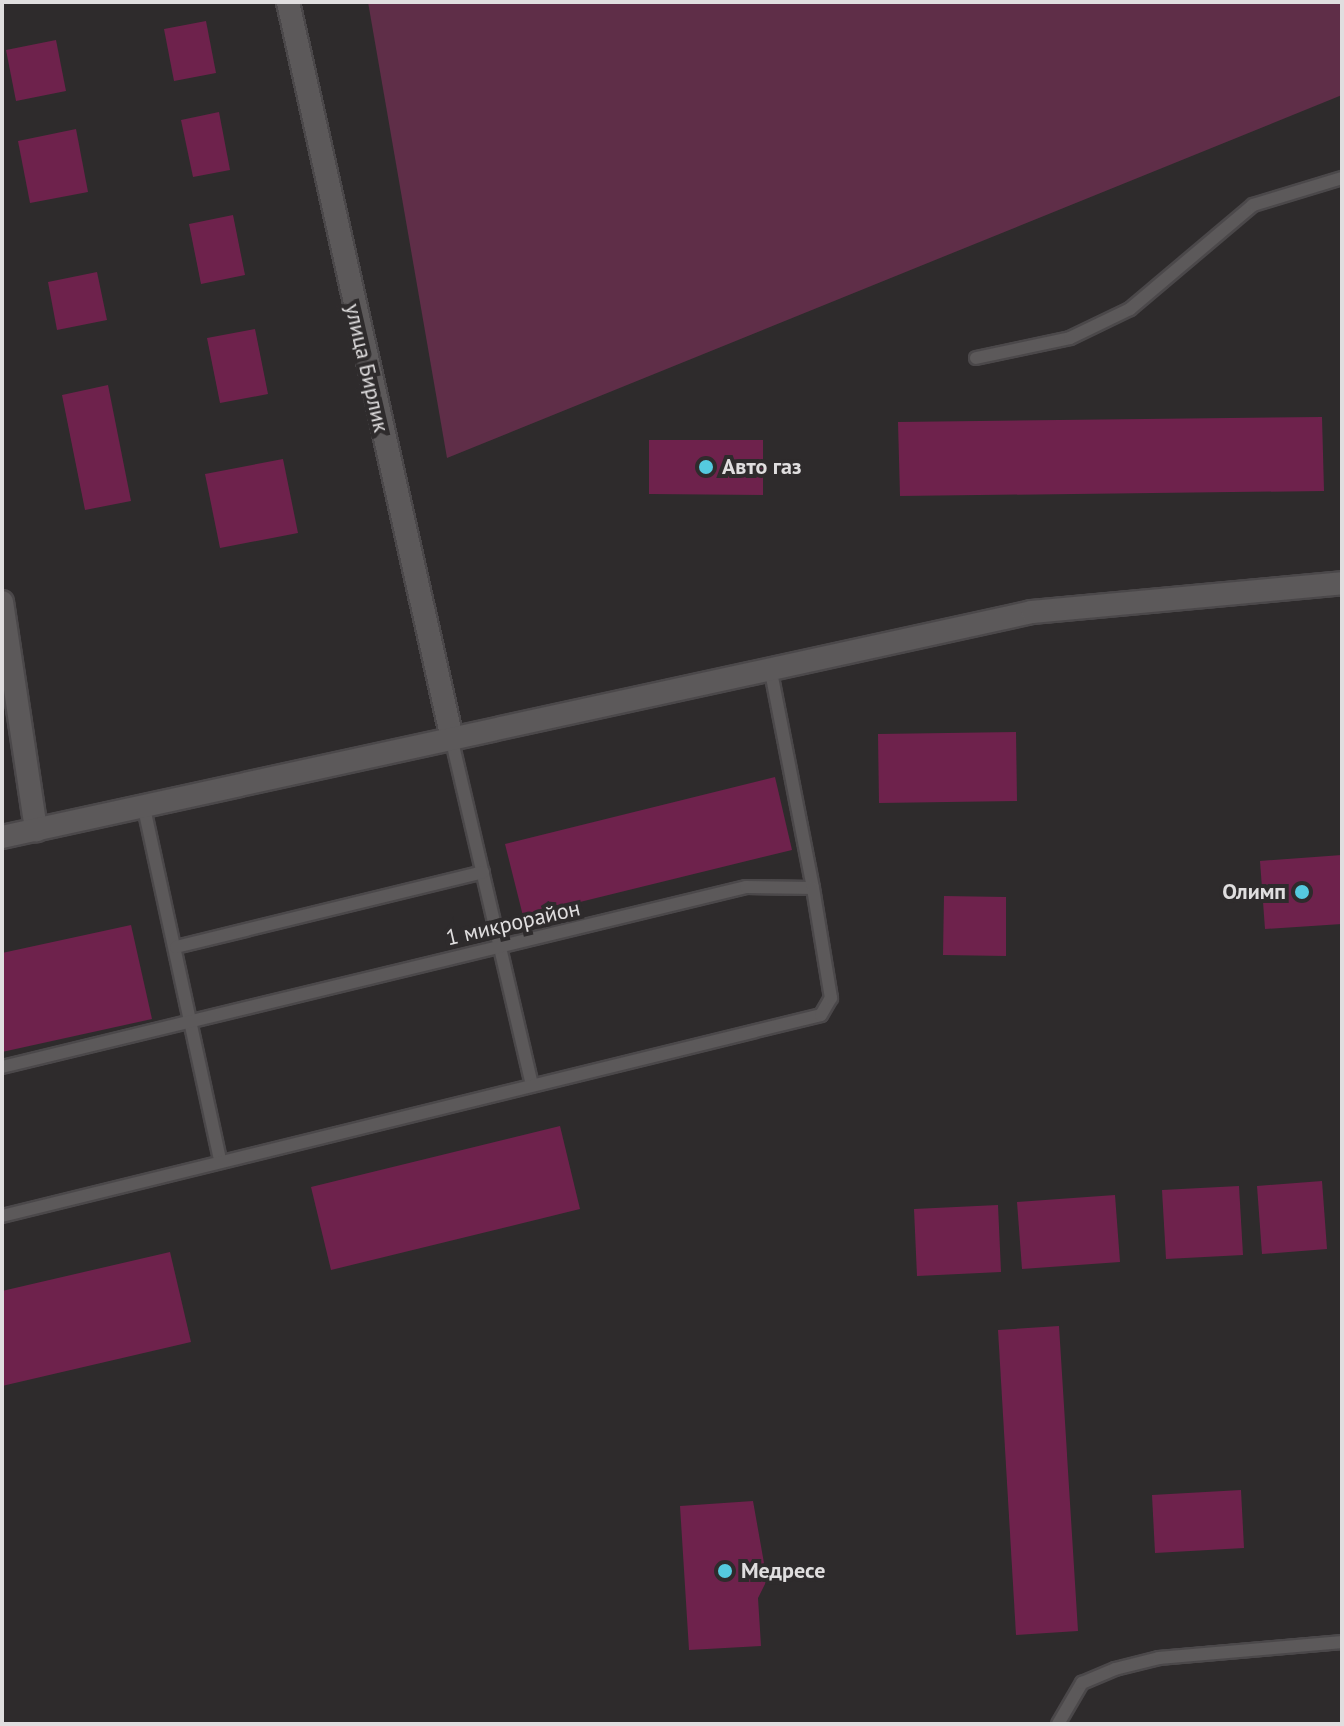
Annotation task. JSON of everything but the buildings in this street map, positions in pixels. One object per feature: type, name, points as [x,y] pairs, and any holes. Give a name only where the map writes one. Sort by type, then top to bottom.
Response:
[{"type":"street","name":"улица Бирлик","points":[[288,2],[451,734]]},
{"type":"street","points":[[2,837],[144,808],[451,734],[769,664],[1032,612],[1342,583]]},
{"type":"street","points":[[2,602],[36,830]]},
{"type":"lane","points":[[976,358],[1070,338],[1130,309],[1253,205],[1342,178]]},
{"type":"lane","points":[[2,1216],[821,1015],[831,998],[769,664]]},
{"type":"lane","points":[[451,734],[532,1084]]},
{"type":"lane","points":[[144,808],[220,1161]]},
{"type":"lane","points":[[176,947],[483,872]]},
{"type":"lane","name":"1 микрорайон","points":[[2,1067],[189,1016],[501,948],[746,887],[813,888]]},
{"type":"lane","points":[[1058,1724],[1082,1683],[1115,1669],[1159,1658],[1342,1642]]},
{"type":"shaded area","points":[[368,2],[1342,2],[1342,95],[447,458]]},
{"type":"place","name":"Авто газ","points":[[706,467]]},
{"type":"place","name":"Олимп","points":[[1302,892]]},
{"type":"place","name":"Медресе","points":[[725,1571]]}]
